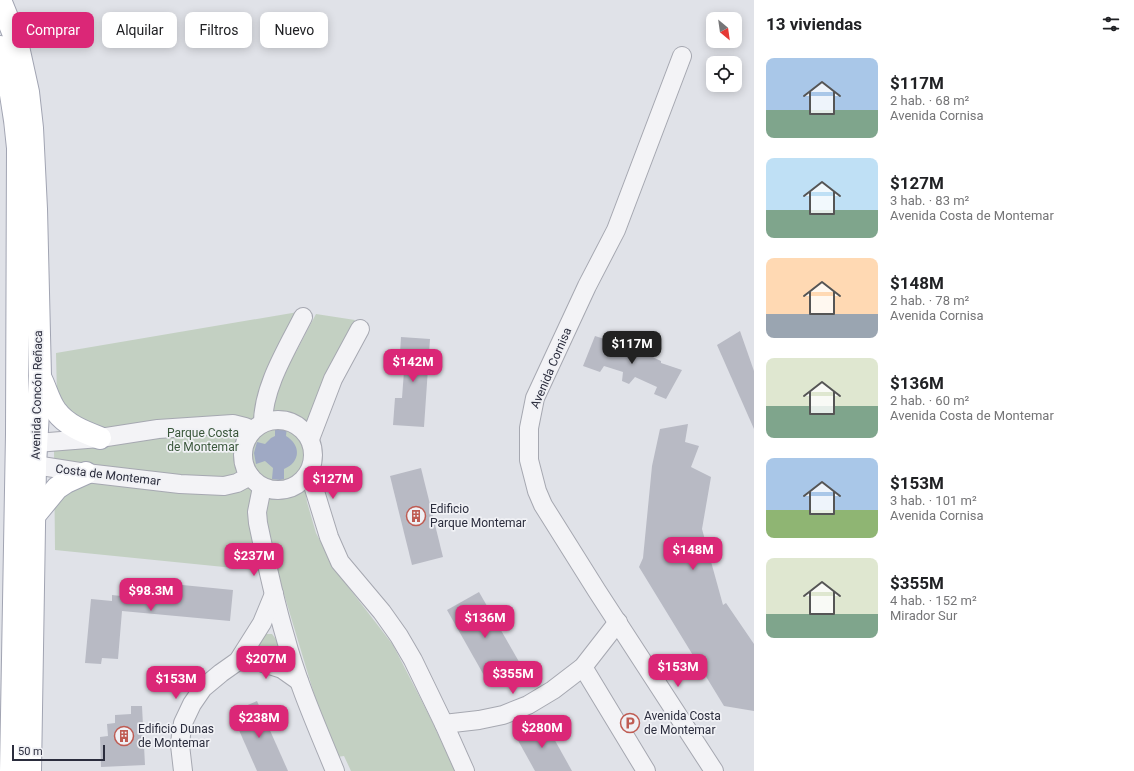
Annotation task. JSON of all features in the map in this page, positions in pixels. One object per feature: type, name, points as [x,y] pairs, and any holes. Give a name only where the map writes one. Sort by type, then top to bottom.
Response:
[{"type":"main road","name":"Avenida Concón Reñaca","points":[[0,0],[17,42],[24,67],[32,128],[36,209],[40,376],[26,446],[35,465],[30,771]]},
{"type":"main road","name":"Avenida Concón Reñaca","points":[[0,47],[8,74],[15,113],[18,148],[26,446],[11,771]]},
{"type":"main road","points":[[40,376],[55,410],[64,420],[78,430],[100,438]]},
{"type":"main road","points":[[34,516],[57,488],[86,473]]},
{"type":"street","name":"Avenida Cornisa","points":[[682,56],[616,230],[587,286],[535,398],[529,428],[529,452],[532,475],[543,505],[714,771]]},
{"type":"street","points":[[26,446],[100,438],[158,429],[233,424],[245,427],[258,426],[274,420],[285,420],[304,430],[310,439],[314,450],[313,461],[309,472],[303,481],[294,487],[283,490],[272,490],[256,481],[245,468],[242,458],[245,443],[258,426],[265,400],[278,368],[303,317]]},
{"type":"street","points":[[310,439],[333,380],[360,329]]},
{"type":"street","name":"Costa de Montemar","points":[[35,465],[86,473],[180,484],[224,486],[256,481]]},
{"type":"street","points":[[309,472],[329,537],[340,562],[382,612],[399,636],[413,660],[465,771]]},
{"type":"street","points":[[256,481],[258,523],[285,638],[299,681],[335,771]]},
{"type":"street","points":[[183,771],[181,735],[187,712],[203,688],[238,661],[262,623],[274,594]]},
{"type":"street","points":[[444,724],[479,720],[503,715],[528,705],[553,690],[582,667],[618,622]]},
{"type":"street","points":[[238,661],[260,662],[282,669],[299,681]]},
{"type":"street","points":[[582,667],[646,771]]},
{"type":"green space","name":"Parque Costa de Montemar","points":[[298,312],[283,353],[296,352],[316,314],[355,320],[306,424],[310,457],[303,472],[307,502],[316,533],[336,571],[393,645],[430,717],[455,771],[351,771],[344,756],[337,757],[314,694],[278,574],[254,570],[55,550],[54,450],[98,446],[57,397],[56,353]]},
{"type":"green space","points":[[261,634],[272,634],[278,642],[277,652],[271,657],[249,654]]},
{"type":"water","points":[[275,426],[287,426],[286,436],[294,444],[297,453],[294,462],[284,469],[284,479],[280,480],[272,479],[273,468],[265,461],[256,464],[254,453],[257,442],[265,444],[275,436]]},
{"type":"building","points":[[740,331],[754,371],[754,429],[717,345]]},
{"type":"building","points":[[595,336],[617,343],[618,341],[661,361],[661,363],[682,370],[666,399],[654,394],[657,387],[635,377],[629,384],[622,381],[623,372],[604,366],[600,372],[583,366]]},
{"type":"building","points":[[401,337],[430,339],[424,427],[393,425],[395,398],[402,398],[404,371],[399,370]]},
{"type":"building","points":[[688,424],[685,442],[699,446],[691,467],[711,477],[702,529],[723,605],[726,603],[754,644],[754,711],[724,706],[639,567],[643,558],[652,466],[660,429]]},
{"type":"building","name":"Edificio Parque Montemar","points":[[421,468],[443,557],[412,565],[390,476]]},
{"type":"building","points":[[132,580],[233,590],[230,621],[122,611],[118,659],[102,658],[101,664],[85,663],[91,599],[112,601],[112,595],[130,597]]},
{"type":"building","points":[[479,592],[522,667],[490,686],[447,610]]},
{"type":"building","points":[[257,701],[288,771],[257,771],[231,712]]},
{"type":"building","name":"Edificio Dunas de Montemar","points":[[131,706],[142,706],[145,765],[101,767],[100,737],[108,736],[107,724],[115,723],[115,715],[131,714]]},
{"type":"building","points":[[543,719],[572,771],[535,771],[515,735]]},
{"type":"place","name":"Edificio Parque Montemar","points":[[416,516]]},
{"type":"place","name":"Avenida Costa de Montemar","points":[[630,723]]},
{"type":"place","name":"Edificio Dunas de Montemar","points":[[124,736]]}]
